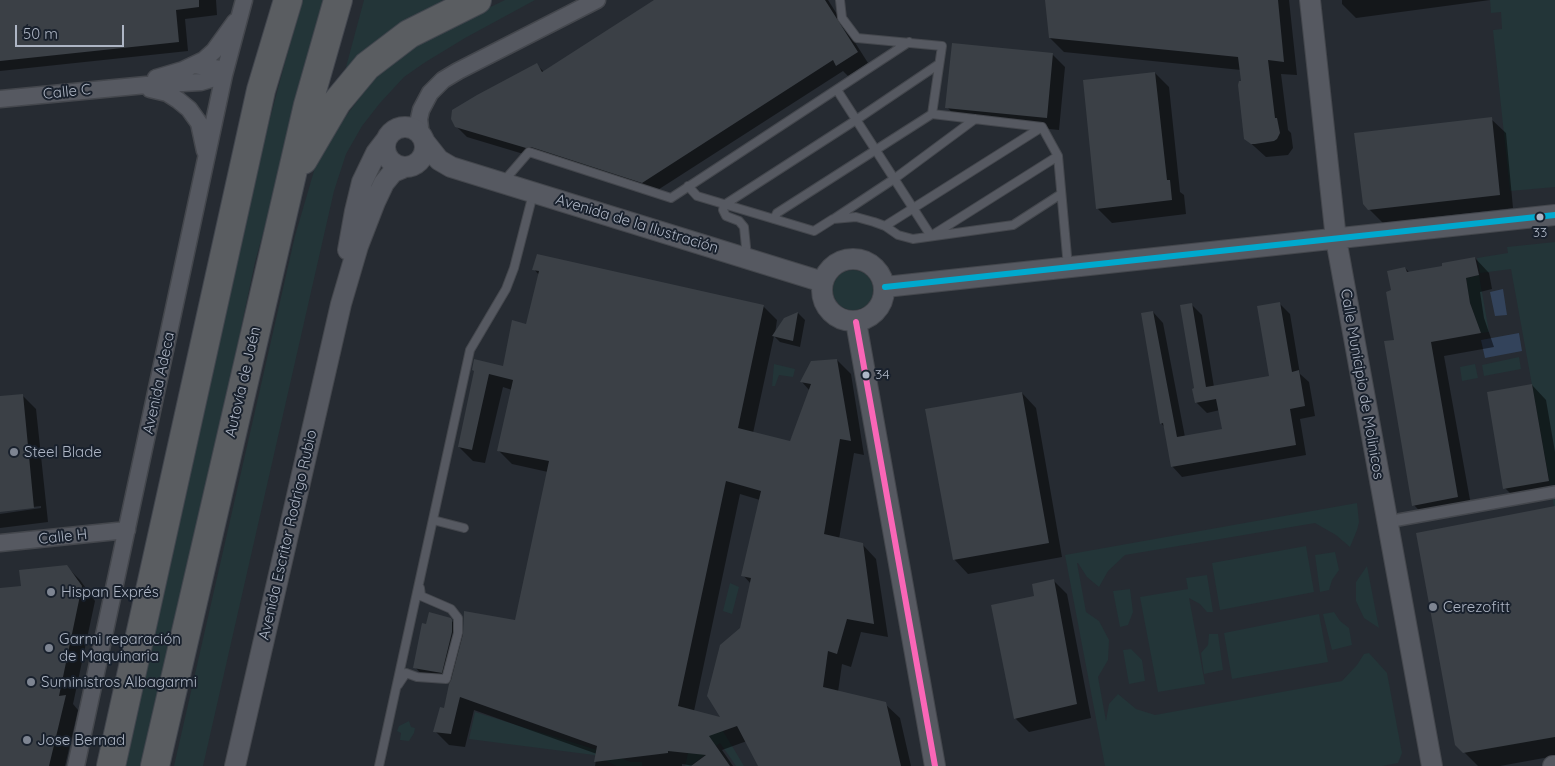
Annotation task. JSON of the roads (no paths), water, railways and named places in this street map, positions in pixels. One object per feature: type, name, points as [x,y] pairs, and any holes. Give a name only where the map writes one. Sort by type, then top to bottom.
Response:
[{"type":"highway","points":[[110,766],[261,90],[284,0]]},
{"type":"highway","points":[[261,90],[288,0]]},
{"type":"highway","name":"Autovía de Jaén","points":[[155,766],[289,182],[308,105],[338,0]]},
{"type":"highway","points":[[289,182],[337,102],[366,66],[409,34],[477,0]]},
{"type":"street","points":[[423,138],[410,128],[403,127],[394,130],[386,140],[388,157],[398,165],[409,166],[421,159],[424,153],[423,138],[419,119],[421,110],[430,93],[443,80],[597,0]]},
{"type":"street","name":"Calle Municipio de Molinicos","points":[[1310,0],[1336,239],[1432,766]]},
{"type":"street","name":"Calle C","points":[[133,86],[204,60],[214,51],[242,7]]},
{"type":"street","name":"Avenida Adeca","points":[[76,766],[224,75],[242,7]]},
{"type":"street","name":"Calle C","points":[[0,99],[133,86],[202,82],[224,75],[220,69],[194,65]]},
{"type":"street","name":"Calle C","points":[[133,86],[167,93],[189,109],[199,123],[207,159]]},
{"type":"street","name":"Avenida de la Ilustración","points":[[423,138],[439,160],[451,167],[823,282]]},
{"type":"street","name":"Avenida Escritor Rodrigo Rubio","points":[[341,304],[349,239],[362,182],[376,153],[386,140]]},
{"type":"street","name":"Avenida de la Ilustración","points":[[409,166],[451,167]]},
{"type":"street","name":"Avenida Escritor Rodrigo Rubio","points":[[235,766],[341,304],[358,246],[375,202],[384,184],[393,172],[409,166]]},
{"type":"street","points":[[885,287],[1555,215]]},
{"type":"street","points":[[851,259],[863,260],[871,264],[883,278],[885,287],[882,301],[874,314],[856,322],[839,319],[826,307],[823,299],[823,282],[829,270],[838,262],[851,259]]},
{"type":"street","points":[[856,322],[935,766]]},
{"type":"street","points":[[1388,522],[1555,492]]},
{"type":"street","name":"Calle H","points":[[0,544],[127,530]]},
{"type":"lane","points":[[840,0],[842,18],[857,38],[942,46],[932,114]]},
{"type":"lane","points":[[503,183],[529,152],[671,198],[909,42]]},
{"type":"lane","points":[[724,205],[939,64]]},
{"type":"lane","points":[[837,90],[931,236]]},
{"type":"lane","points":[[774,219],[776,213],[932,114],[1042,127]]},
{"type":"lane","points":[[688,186],[697,196],[814,231],[894,179],[975,119]]},
{"type":"lane","points":[[1042,127],[1058,156],[1068,267]]},
{"type":"lane","points":[[885,226],[1042,127]]},
{"type":"lane","points":[[931,236],[1058,156]]},
{"type":"lane","points":[[379,766],[470,350],[506,289],[514,268],[533,192]]},
{"type":"lane","points":[[833,219],[856,217],[885,226],[898,235],[913,239],[1013,225],[1061,194]]},
{"type":"lane","points":[[724,205],[723,210],[726,216],[738,221],[744,227],[747,259]]},
{"type":"lane","points":[[432,520],[464,528]]},
{"type":"lane","points":[[395,692],[406,674],[417,677],[446,678],[458,633],[458,618],[451,609],[421,596],[419,582]]},
{"type":"water","points":[[1503,289],[1507,315],[1495,316],[1490,292]]},
{"type":"water","points":[[1519,333],[1522,351],[1485,358],[1481,340]]},
{"type":"place","name":"33","points":[[1540,217]]},
{"type":"place","name":"34","points":[[866,375]]},
{"type":"place","name":"Steel Blade","points":[[14,452]]},
{"type":"place","name":"Hispan Exprés","points":[[51,592]]},
{"type":"place","name":"Cerezofitt","points":[[1433,607]]},
{"type":"place","name":"Garmi reparación de Maquinaria","points":[[49,648]]},
{"type":"place","name":"Suministros Albagarmi","points":[[31,682]]},
{"type":"place","name":"Jose Bernad","points":[[27,740]]}]
